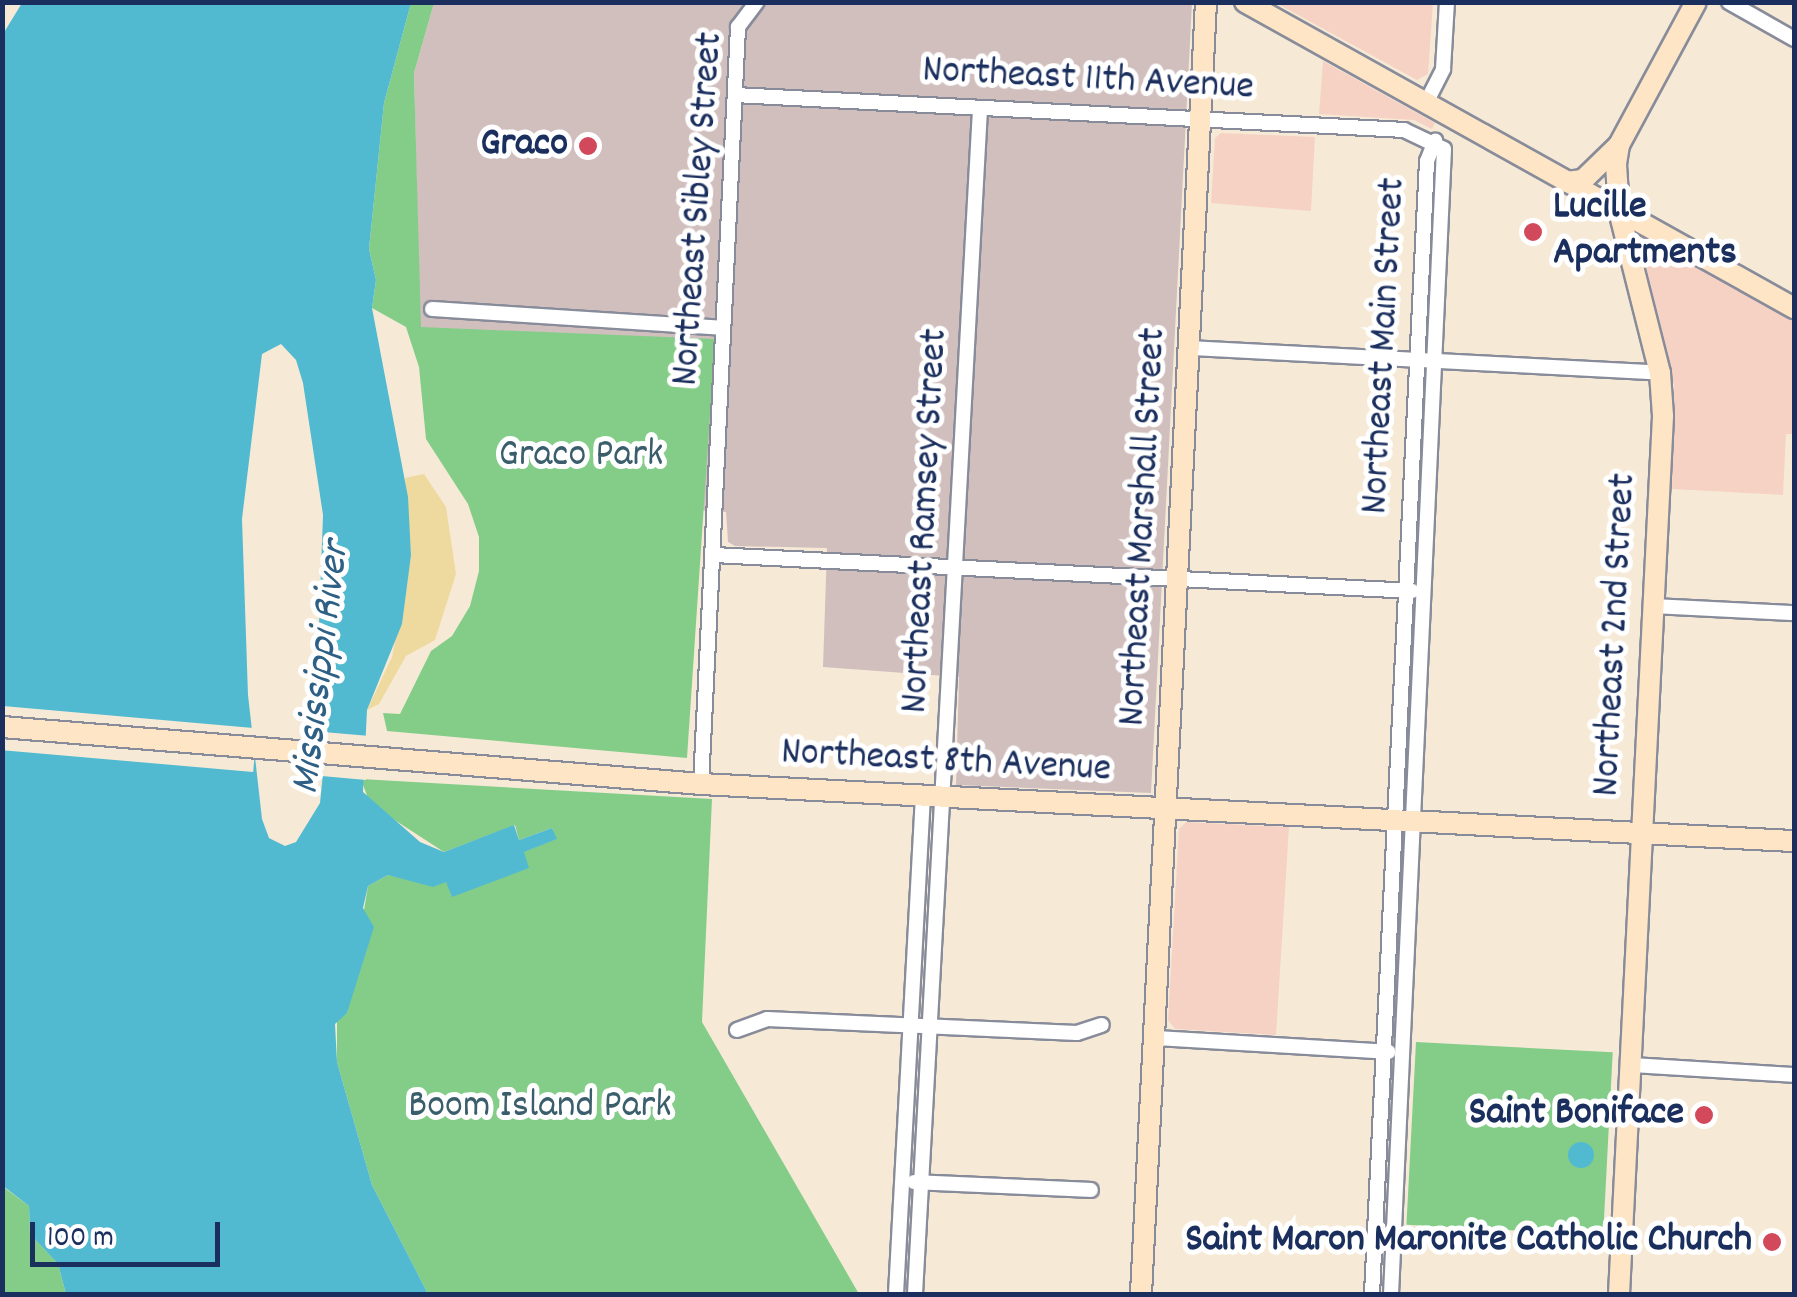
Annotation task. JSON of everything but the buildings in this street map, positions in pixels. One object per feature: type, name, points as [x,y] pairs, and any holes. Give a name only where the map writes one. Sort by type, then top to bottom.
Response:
[{"type":"street","name":"Northeast Sibley Street","points":[[701,784],[738,28],[757,2]]},
{"type":"street","name":"Northeast Marshall Street","points":[[1141,1294],[1206,2]]},
{"type":"street","points":[[1245,2],[1794,305]]},
{"type":"street","points":[[1426,104],[1443,68],[1447,2]]},
{"type":"street","name":"Northeast 2nd Street","points":[[1619,1294],[1655,606],[1660,372],[1618,211],[1619,145],[1696,2]]},
{"type":"street","points":[[1729,2],[1794,39]]},
{"type":"street","name":"Northeast 11th Avenue","points":[[735,95],[1404,130],[1436,141]]},
{"type":"street","name":"Northeast Ramsey Street","points":[[896,1294],[912,1026],[955,569],[980,108]]},
{"type":"street","name":"Northeast Main Street","points":[[1390,1294],[1403,1054],[1406,590],[1427,160],[1436,141]]},
{"type":"street","name":"Northeast Main Street","points":[[1372,1294],[1384,1051],[1425,591],[1448,160],[1436,141]]},
{"type":"street","points":[[1566,182],[1582,180],[1619,145]]},
{"type":"street","points":[[432,309],[722,328]]},
{"type":"street","points":[[1190,348],[1660,372]]},
{"type":"street","points":[[714,555],[1425,591]]},
{"type":"street","points":[[1655,606],[1794,613]]},
{"type":"street","name":"Northeast 8th Avenue","points":[[2,728],[701,784],[1794,841]]},
{"type":"street","name":"Northeast Ramsey Street","points":[[916,1294],[930,1026],[932,798]]},
{"type":"street","points":[[736,1030],[767,1019],[1078,1033],[1102,1025]]},
{"type":"street","points":[[1155,1038],[1403,1054]]},
{"type":"street","points":[[1631,1065],[1794,1075]]},
{"type":"street","points":[[904,1182],[1092,1190]]},
{"type":"shaded area","points":[[434,3],[1192,3],[1151,793],[956,785],[959,677],[823,667],[827,548],[735,546],[728,542],[726,512],[631,506],[429,328],[420,328],[414,73]]},
{"type":"shaded area","points":[[1276,3],[1433,3],[1428,74],[1417,80]]},
{"type":"shaded area","points":[[1323,61],[1435,123],[1432,129],[1414,120],[1319,114]]},
{"type":"shaded area","points":[[1221,133],[1315,137],[1311,211],[1211,203],[1215,138]]},
{"type":"shaded area","points":[[1656,245],[1794,322],[1794,434],[1786,434],[1783,495],[1672,489],[1674,385],[1643,255]]},
{"type":"shaded area","points":[[1186,822],[1289,827],[1276,1035],[1175,1029],[1168,1020],[1179,829]]},
{"type":"green space","name":"Graco Park","points":[[411,3],[434,3],[414,73],[421,327],[715,339],[687,758],[387,731],[383,713],[400,714],[431,651],[452,636],[470,606],[479,571],[479,537],[468,504],[426,439],[419,367],[406,327],[372,308],[376,280],[369,249],[384,103]]},
{"type":"green space","name":"Boom Island Park","points":[[361,779],[712,799],[702,1022],[859,1294],[428,1294],[372,1185],[337,1062],[337,1017],[347,1013],[368,886],[388,875],[447,882],[452,896],[528,868],[523,852],[556,839],[552,828],[519,840],[515,825],[444,852],[370,804]]},
{"type":"green space","points":[[1416,1042],[1613,1052],[1603,1235],[1406,1225]]},
{"type":"green space","points":[[2,1186],[29,1206],[30,1234],[58,1264],[66,1294],[3,1294]]},
{"type":"sand","points":[[424,474],[446,507],[456,574],[435,640],[406,656],[379,704],[367,710],[392,657],[411,555],[405,478]]},
{"type":"water","name":"Mississippi River","points":[[22,3],[411,3],[384,103],[369,249],[376,280],[372,308],[408,497],[411,555],[402,624],[367,710],[363,792],[420,842],[444,852],[514,825],[519,840],[552,828],[557,839],[524,852],[529,868],[452,897],[446,882],[433,887],[388,875],[368,886],[363,908],[374,927],[347,1013],[335,1024],[337,1062],[372,1185],[428,1294],[66,1294],[58,1264],[30,1234],[29,1206],[3,1186],[3,34]],"holes":[[[281,344],[296,360],[323,515],[317,679],[328,722],[320,803],[296,842],[285,846],[269,838],[262,819],[248,695],[242,519],[262,354]]]},
{"type":"water","points":[[1581,1142],[1590,1146],[1594,1155],[1590,1164],[1581,1168],[1572,1164],[1568,1155],[1572,1146]]},
{"type":"pier","points":[[3,706],[257,728],[253,772],[2,750]]},
{"type":"pier","points":[[323,732],[370,736],[366,780],[319,776]]},
{"type":"place","name":"Graco","points":[[588,146]]},
{"type":"place","name":"Lucille Apartments","points":[[1533,232]]},
{"type":"place","name":"Saint Boniface","points":[[1704,1115]]},
{"type":"place","name":"Saint Maron Maronite Catholic Church","points":[[1772,1242]]}]
